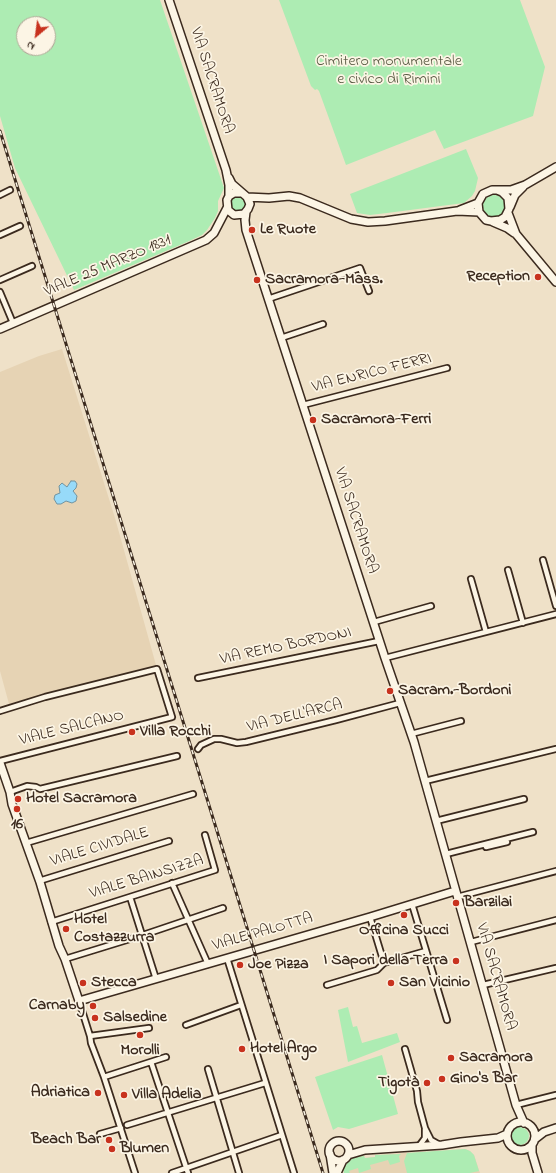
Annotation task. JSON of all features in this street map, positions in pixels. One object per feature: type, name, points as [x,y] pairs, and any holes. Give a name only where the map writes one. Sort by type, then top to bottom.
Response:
[{"type":"street","name":"VIA SACRAMORA","points":[[169,0],[226,170],[232,184],[244,195]]},
{"type":"street","points":[[556,167],[524,185],[511,190],[492,190],[483,194],[478,203],[479,212],[486,220],[507,228],[516,234],[556,282]]},
{"type":"street","name":"VIA SACRAMORA","points":[[226,170],[229,185],[229,196]]},
{"type":"street","points":[[491,221],[500,220],[508,211],[515,195],[524,185]]},
{"type":"street","points":[[0,195],[10,190]]},
{"type":"street","points":[[497,190],[502,192],[508,198],[508,211],[516,234]]},
{"type":"street","points":[[269,198],[234,193],[229,196],[227,200],[227,208],[234,215],[244,214],[250,204],[269,198],[289,196],[300,198],[351,219],[368,222],[457,211],[479,212]]},
{"type":"street","points":[[244,195],[250,204]]},
{"type":"street","points":[[457,211],[478,203]]},
{"type":"street","name":"VIALE 25 MARZO 1831","points":[[0,329],[206,240],[214,233],[227,208]]},
{"type":"street","name":"VIA SACRAMORA","points":[[246,212],[246,230],[379,641],[426,781],[456,894],[484,985],[516,1105],[524,1123]]},
{"type":"street","name":"VIA SACRAMORA","points":[[234,215],[246,230]]},
{"type":"street","name":"VIALE 25 MARZO 1831","points":[[220,222],[234,215]]},
{"type":"street","points":[[0,235],[20,226]]},
{"type":"street","points":[[0,280],[32,266]]},
{"type":"street","points":[[268,299],[360,268],[369,291]]},
{"type":"street","points":[[0,292],[13,323]]},
{"type":"street","points":[[281,338],[323,324]]},
{"type":"street","name":"VIA ENRICO FERRI","points":[[303,405],[447,368]]},
{"type":"street","points":[[544,560],[556,606]]},
{"type":"street","points":[[508,570],[523,623]]},
{"type":"street","points":[[471,579],[486,632]]},
{"type":"street","points":[[374,622],[431,606]]},
{"type":"street","points":[[385,658],[556,614]]},
{"type":"street","name":"VIA REMO BORDONI","points":[[198,678],[379,641]]},
{"type":"street","name":"VIALE SALCANO","points":[[0,711],[30,701],[157,669],[172,717],[0,762]]},
{"type":"street","name":"VIA DELL'ARCA","points":[[198,749],[202,745],[214,740],[221,739],[237,743],[246,742],[400,703]]},
{"type":"street","points":[[411,734],[461,721]]},
{"type":"street","points":[[426,781],[556,749]]},
{"type":"street","points":[[10,792],[27,786],[40,789],[177,756]]},
{"type":"street","points":[[0,762],[10,792],[12,804],[39,880],[51,922],[65,959],[91,1043],[104,1077],[135,1173]]},
{"type":"street","points":[[26,843],[193,794]]},
{"type":"street","points":[[436,821],[524,799]]},
{"type":"street","points":[[446,855],[533,832]]},
{"type":"street","name":"VIALE BAINSIZZA","points":[[51,922],[215,870],[205,835]]},
{"type":"street","name":"VIALE CIVIDALE","points":[[39,880],[170,841]]},
{"type":"street","points":[[446,855],[507,842]]},
{"type":"street","points":[[456,894],[556,871]]},
{"type":"street","points":[[172,883],[208,964]]},
{"type":"street","name":"VIALE PALOTTA","points":[[79,1001],[412,904],[456,894]]},
{"type":"street","points":[[130,897],[156,979]]},
{"type":"street","points":[[412,904],[447,1020]]},
{"type":"street","points":[[65,959],[223,908]]},
{"type":"street","points":[[370,917],[384,963]]},
{"type":"street","points":[[471,942],[556,920]]},
{"type":"street","points":[[327,985],[377,970],[384,963],[426,950]]},
{"type":"street","points":[[227,958],[294,1173]]},
{"type":"street","points":[[484,985],[556,968]]},
{"type":"street","points":[[186,1025],[241,1004]]},
{"type":"street","points":[[90,1036],[149,1028]]},
{"type":"street","points":[[405,1049],[425,1128],[433,1142],[442,1146]]},
{"type":"street","points":[[104,1077],[166,1057]]},
{"type":"street","points":[[151,1062],[187,1170]]},
{"type":"street","points":[[208,1069],[240,1173]]},
{"type":"street","points":[[127,1126],[265,1083]]},
{"type":"street","points":[[516,1105],[556,1095]]},
{"type":"street","name":"VIA SACRAMORA","points":[[515,1123],[517,1116],[516,1105]]},
{"type":"street","points":[[515,1123],[524,1123],[536,1129],[553,1129],[533,1142],[526,1150],[514,1149],[507,1141],[508,1129],[515,1123]]},
{"type":"street","points":[[100,1134],[121,1128]]},
{"type":"street","points":[[418,1147],[425,1138],[425,1128]]},
{"type":"street","points":[[532,1128],[534,1133],[532,1153],[537,1170]]},
{"type":"street","points":[[333,1173],[329,1148],[334,1142],[344,1142],[348,1147],[370,1150],[442,1146],[498,1138],[507,1134]]},
{"type":"street","points":[[172,1173],[187,1170],[282,1135]]},
{"type":"street","points":[[454,1144],[495,1142],[509,1144]]},
{"type":"street","points":[[337,1173],[345,1158],[348,1147]]},
{"type":"street","points":[[330,1154],[337,1160],[370,1150]]},
{"type":"street","points":[[522,1150],[529,1156],[537,1170]]},
{"type":"shaded area","points":[[62,349],[115,518],[156,665],[9,704],[0,671],[0,372],[39,356]]},
{"type":"shaded area","points":[[465,1149],[474,1155],[480,1173],[344,1173],[345,1165],[353,1157],[364,1156],[364,1158],[375,1157],[375,1155]]},
{"type":"green space","points":[[0,0],[160,0],[224,188],[218,201],[218,211],[207,230],[202,235],[187,242],[74,290],[15,168],[0,116]]},
{"type":"green space","name":"Cimitero monumentale e civico di Rimini","points":[[279,0],[520,0],[545,67],[533,116],[444,149],[435,130],[346,165],[319,91],[317,89],[315,90],[311,86]]},
{"type":"green space","points":[[466,149],[478,178],[475,191],[464,203],[370,215],[357,213],[350,194]]},
{"type":"green space","points":[[490,195],[498,195],[505,202],[505,210],[498,217],[490,217],[483,210],[483,202]]},
{"type":"green space","points":[[238,196],[245,201],[246,204],[241,211],[238,212],[231,207],[230,204],[235,197]]},
{"type":"green space","points":[[348,1007],[353,1027],[357,1026],[362,1043],[397,1033],[400,1042],[348,1062],[338,1010]]},
{"type":"green space","points":[[382,1055],[398,1114],[349,1129],[338,1127],[333,1130],[315,1077]]},
{"type":"green space","points":[[520,1127],[526,1130],[529,1136],[526,1142],[520,1145],[514,1142],[511,1136],[514,1130]]},
{"type":"green space","points":[[465,1149],[474,1155],[479,1171],[470,1173],[407,1173],[404,1161],[407,1153]]},
{"type":"green space","points":[[401,1154],[399,1156],[400,1162],[390,1165],[388,1160],[370,1165],[371,1169],[359,1173],[358,1168],[349,1171],[350,1173],[344,1173],[343,1167],[353,1158]]},
{"type":"water","points":[[71,481],[75,481],[77,484],[73,491],[77,496],[76,501],[72,503],[66,501],[61,504],[57,504],[54,499],[55,495],[60,493],[59,486],[62,483],[67,487]]},
{"type":"railway","points":[[0,131],[323,1173]]},
{"type":"place","name":"Le Ruote","points":[[252,230]]},
{"type":"place","name":"Reception","points":[[538,277]]},
{"type":"place","name":"Sacramora-Mass.","points":[[257,280]]},
{"type":"place","name":"Sacramora-Ferri","points":[[313,420]]},
{"type":"place","name":"Sacram.-Bordoni","points":[[390,691]]},
{"type":"place","name":"Villa Rocchi","points":[[132,732]]},
{"type":"place","name":"Hotel Sacramora","points":[[18,799]]},
{"type":"place","name":"16","points":[[17,809]]},
{"type":"place","name":"Barzilai","points":[[456,903]]},
{"type":"place","name":"Officina Succi","points":[[404,915]]},
{"type":"place","name":"Hotel Costazzurra","points":[[66,929]]},
{"type":"place","name":"I Sapori della Terra","points":[[456,961]]},
{"type":"place","name":"Joe Pizza","points":[[240,965]]},
{"type":"place","name":"Stecca","points":[[83,983]]},
{"type":"place","name":"San Vicinio","points":[[391,983]]},
{"type":"place","name":"Carnaby","points":[[93,1006]]},
{"type":"place","name":"Salsedine","points":[[95,1018]]},
{"type":"place","name":"Morolli","points":[[140,1035]]},
{"type":"place","name":"Hotel Argo","points":[[242,1049]]},
{"type":"place","name":"Sacramora","points":[[451,1058]]},
{"type":"place","name":"Gino's Bar","points":[[442,1079]]},
{"type":"place","name":"Tigotà","points":[[427,1083]]},
{"type":"place","name":"Adriatica","points":[[98,1093]]},
{"type":"place","name":"Villa Adelia","points":[[124,1095]]},
{"type":"place","name":"Beach Bar","points":[[109,1140]]},
{"type":"place","name":"Blumen","points":[[112,1149]]}]
